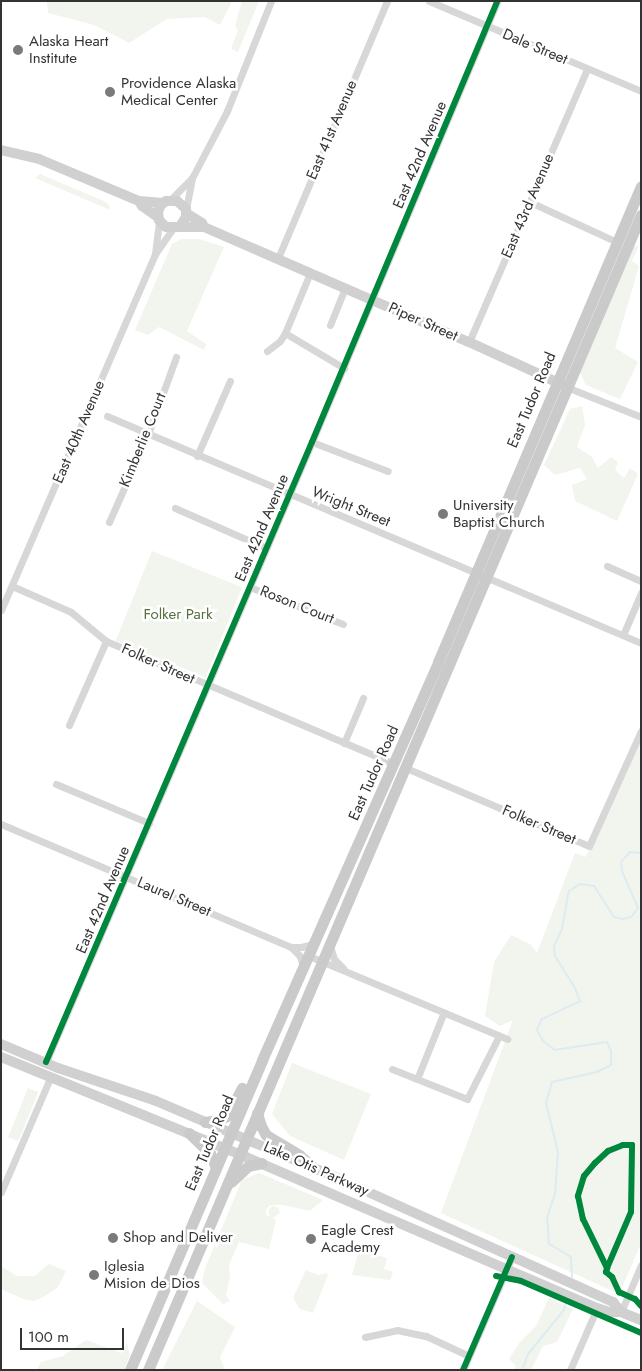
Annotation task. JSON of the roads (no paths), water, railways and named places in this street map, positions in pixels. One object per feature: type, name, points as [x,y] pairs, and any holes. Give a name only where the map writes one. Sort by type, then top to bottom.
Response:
[{"type":"main road","name":"Piper Street","points":[[1,150],[39,159],[139,201],[178,201],[204,227]]},
{"type":"main road","name":"East Tudor Road","points":[[130,1370],[262,1060],[394,764],[641,186]]},
{"type":"main road","name":"Piper Street","points":[[139,201],[142,206],[158,218],[166,227],[204,227],[469,342],[568,388]]},
{"type":"main road","points":[[158,218],[158,209],[166,201]]},
{"type":"main road","points":[[176,227],[185,220],[186,211]]},
{"type":"main road","name":"East Tudor Road","points":[[148,1370],[641,215]]},
{"type":"main road","points":[[406,768],[402,762],[412,736],[408,731]]},
{"type":"main road","points":[[393,798],[391,792],[396,774],[394,764]]},
{"type":"main road","name":"Lake Otis Parkway","points":[[1,1044],[92,1080],[153,1100],[313,1167],[613,1302],[621,1312]]},
{"type":"main road","points":[[1,1056],[10,1056],[32,1064],[46,1062]]},
{"type":"main road","name":"Lake Otis Parkway","points":[[1,1056],[50,1078],[240,1154],[597,1308],[609,1312],[621,1312],[641,1320]]},
{"type":"main road","points":[[205,1122],[221,1120],[228,1114],[246,1081],[262,1060]]},
{"type":"main road","points":[[50,1078],[58,1074],[78,1080],[92,1080]]},
{"type":"main road","points":[[257,1113],[266,1135],[299,1155],[313,1167]]},
{"type":"main road","points":[[189,1133],[210,1153],[216,1168]]},
{"type":"main road","points":[[223,1192],[245,1168],[262,1164]]},
{"type":"street","points":[[186,211],[192,178],[226,111],[271,1]]},
{"type":"street","name":"East 41st Avenue","points":[[278,258],[387,1]]},
{"type":"street","name":"Dale Street","points":[[429,1],[641,91]]},
{"type":"street","name":"East 42nd Avenue","points":[[46,1062],[127,877],[288,494],[373,300],[497,1]]},
{"type":"street","name":"East 43rd Avenue","points":[[469,342],[586,69]]},
{"type":"street","points":[[166,201],[192,178]]},
{"type":"street","points":[[530,202],[617,242]]},
{"type":"street","name":"East 40th Avenue","points":[[155,254],[158,218]]},
{"type":"street","name":"East 40th Avenue","points":[[1,610],[155,254],[176,227]]},
{"type":"street","points":[[267,351],[280,341],[285,333],[310,273]]},
{"type":"street","points":[[330,326],[345,288]]},
{"type":"street","points":[[285,333],[344,368]]},
{"type":"street","name":"Kimberlie Court","points":[[109,522],[148,434],[176,357]]},
{"type":"street","points":[[197,456],[230,381]]},
{"type":"street","name":"Piper Street","points":[[568,388],[641,417]]},
{"type":"street","name":"Wright Street","points":[[107,416],[197,456],[641,643]]},
{"type":"street","points":[[312,442],[388,471]]},
{"type":"street","points":[[175,508],[266,548]]},
{"type":"street","points":[[607,566],[641,581]]},
{"type":"street","name":"Folker Street","points":[[12,586],[71,612],[106,641],[394,764]]},
{"type":"street","name":"Roson Court","points":[[250,587],[343,624]]},
{"type":"street","points":[[623,635],[641,593]]},
{"type":"street","points":[[69,725],[106,641]]},
{"type":"street","points":[[344,743],[363,698]]},
{"type":"street","name":"Folker Street","points":[[406,768],[589,846],[641,731]]},
{"type":"street","points":[[56,784],[149,823]]},
{"type":"street","name":"Laurel Street","points":[[1,824],[291,947]]},
{"type":"street","points":[[291,947],[315,943]]},
{"type":"street","points":[[330,946],[334,959],[343,968]]},
{"type":"street","points":[[291,947],[300,956],[304,967]]},
{"type":"street","points":[[309,956],[343,968],[507,1039]]},
{"type":"street","points":[[417,1079],[444,1012]]},
{"type":"street","points":[[392,1069],[467,1099],[499,1036]]},
{"type":"street","points":[[1,1192],[50,1078]]},
{"type":"street","points":[[463,1370],[512,1257]]},
{"type":"street","points":[[621,1312],[641,1265]]},
{"type":"street","points":[[570,1370],[597,1308]]},
{"type":"street","points":[[365,1337],[397,1330],[426,1336],[469,1356]]},
{"type":"waterway","points":[[572,1277],[571,1257],[549,1244],[547,1218],[555,1194],[558,1152],[546,1103],[552,1082],[597,1072],[611,1065],[611,1051],[607,1042],[555,1050],[543,1041],[537,1030],[542,1019],[580,1001],[575,988],[555,956],[554,946],[562,929],[569,891],[580,884],[594,886],[614,917],[623,919],[631,917],[638,908],[622,871],[621,862],[630,852],[641,853]]},
{"type":"waterway","points":[[522,1370],[528,1354],[564,1310],[566,1303]]},
{"type":"place","name":"Alaska Heart Institute","points":[[18,50]]},
{"type":"place","name":"Providence Alaska Medical Center","points":[[110,92]]},
{"type":"place","name":"University Baptist Church","points":[[443,514]]},
{"type":"place","name":"Shop and Deliver","points":[[113,1238]]},
{"type":"place","name":"Eagle Crest Academy","points":[[311,1239]]},
{"type":"place","name":"Iglesia Mision de Dios","points":[[94,1275]]},
{"type":"park label","name":"Folker Park","points":[[178,615]]}]
